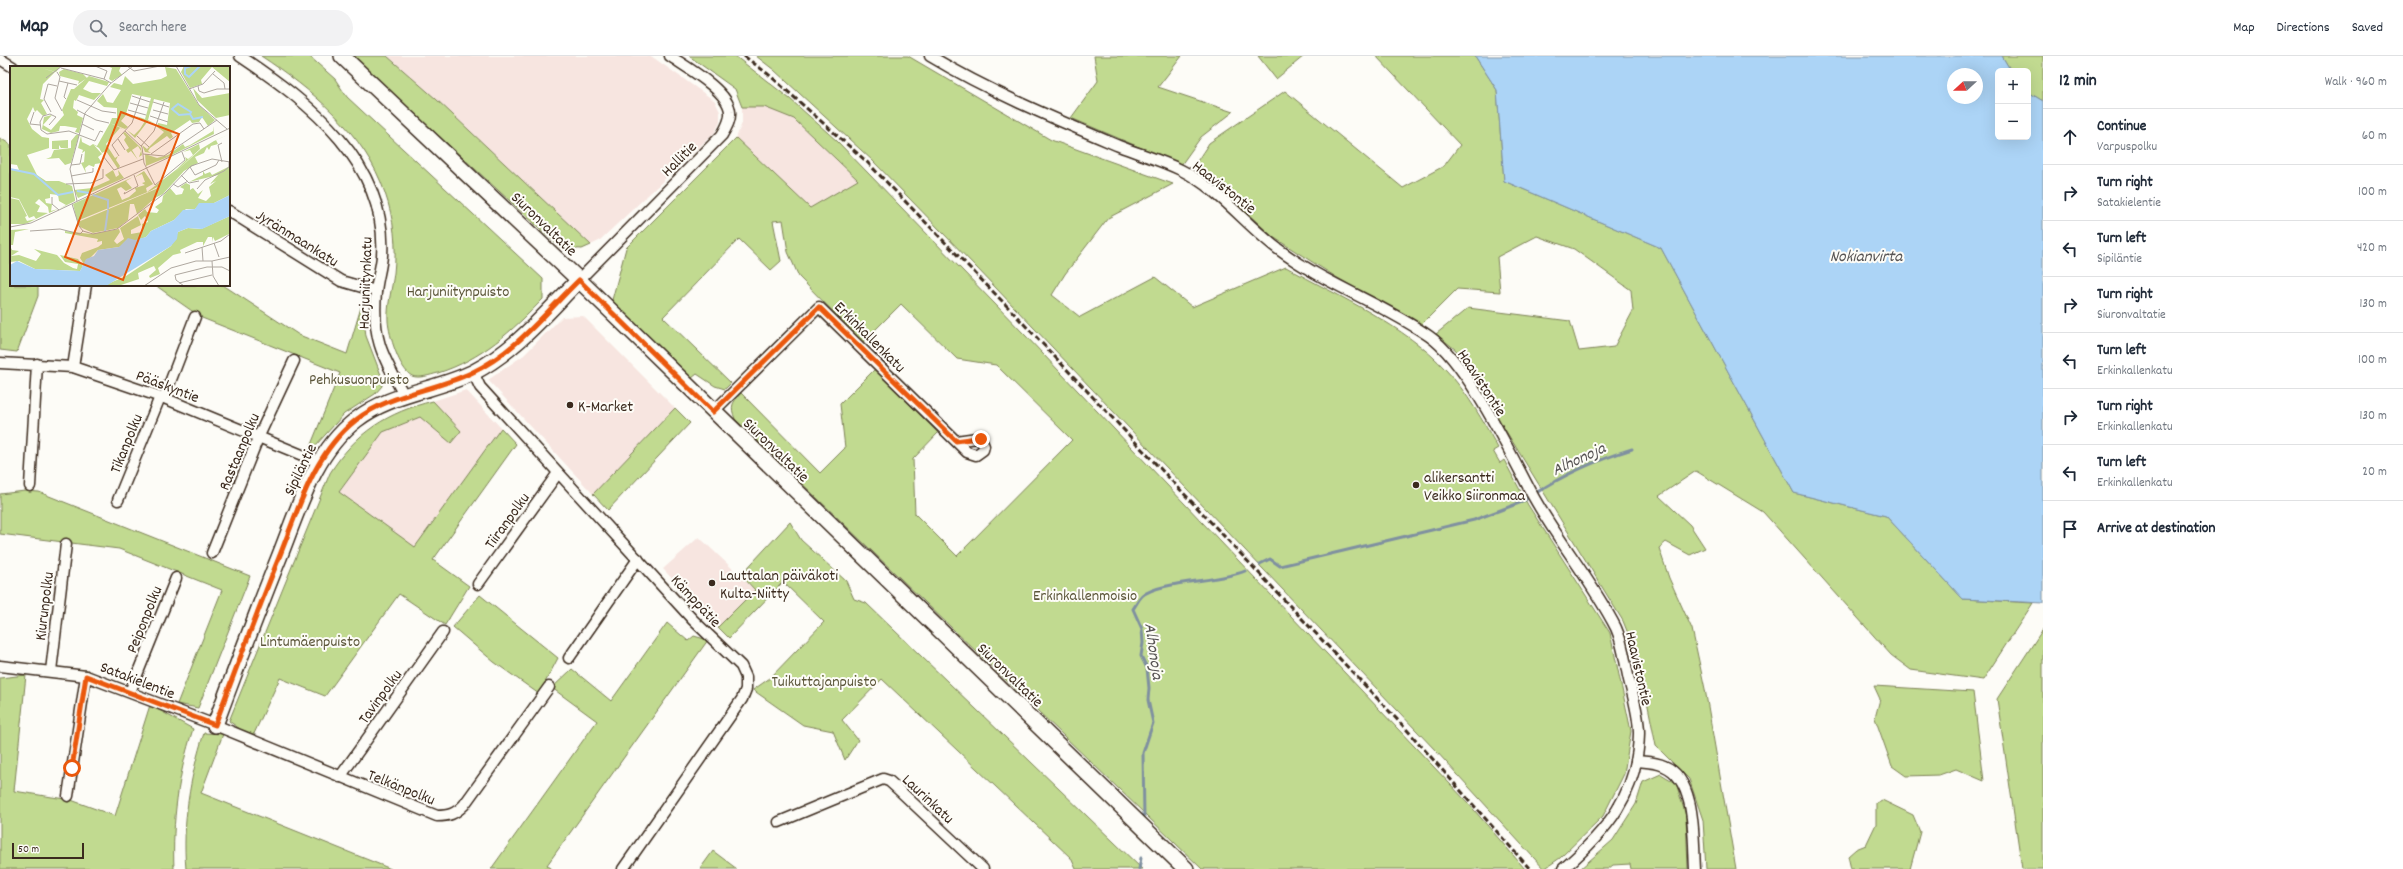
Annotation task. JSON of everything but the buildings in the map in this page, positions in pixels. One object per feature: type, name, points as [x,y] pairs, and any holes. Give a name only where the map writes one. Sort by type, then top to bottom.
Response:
[{"type":"main road","name":"Siuronvaltatie","points":[[342,56],[579,280],[713,412],[1186,869]]},
{"type":"main road","name":"Sipiläntie","points":[[215,725],[319,462],[334,440],[355,420],[373,408],[404,395],[439,386],[473,372],[492,362],[515,344],[579,280]]},
{"type":"street","name":"Harjuniitynkatu","points":[[240,56],[274,79],[309,107],[338,135],[354,156],[372,189],[378,206],[382,231],[382,256],[376,291],[375,331],[385,362],[404,395]]},
{"type":"street","name":"Hallitie","points":[[579,280],[722,135],[728,124],[730,111],[725,98],[712,85],[670,56]]},
{"type":"street","name":"Haavistontie","points":[[930,56],[1041,113],[1182,171],[1220,198],[1279,250],[1333,284],[1430,337],[1451,357],[1475,393],[1538,505],[1603,605],[1618,632],[1639,730],[1636,761],[1626,793],[1615,814],[1595,841],[1564,869]]},
{"type":"street","points":[[0,59],[11,66]]},
{"type":"street","name":"Jyränmaankatu","points":[[230,212],[341,281],[376,291]]},
{"type":"street","points":[[73,367],[86,286]]},
{"type":"street","name":"Erkinkallenkatu","points":[[713,412],[819,307],[956,441]]},
{"type":"street","name":"Tikanpolku","points":[[118,500],[195,317]]},
{"type":"street","name":"Rastaanpolku","points":[[212,553],[258,438],[294,361]]},
{"type":"street","name":"Pääskyntie","points":[[0,362],[73,367],[162,398],[319,462]]},
{"type":"street","points":[[30,486],[37,364]]},
{"type":"street","name":"Kämppätie","points":[[473,372],[480,387],[693,620],[741,666],[746,677],[746,689],[739,704],[623,869]]},
{"type":"street","name":"Tiiranpolku","points":[[478,584],[558,473]]},
{"type":"street","name":"Kiurunpolku","points":[[51,671],[66,544]]},
{"type":"street","points":[[570,658],[638,559]]},
{"type":"street","name":"Peiponpolku","points":[[130,692],[176,578]]},
{"type":"street","name":"Tavinpolku","points":[[340,777],[443,632]]},
{"type":"street","name":"Satakielentie","points":[[0,666],[86,676],[215,725]]},
{"type":"street","points":[[68,796],[86,676]]},
{"type":"street","name":"Telkänpolku","points":[[215,725],[437,816],[447,816],[456,813],[464,805],[549,687]]},
{"type":"street","points":[[1636,761],[1663,765],[1673,771],[1681,782],[1688,796],[1692,815],[1695,869]]},
{"type":"street","name":"Laurinkatu","points":[[779,822],[883,779],[889,780],[983,869]]},
{"type":"shaded area","points":[[387,56],[651,56],[715,101],[720,112],[720,122],[715,132],[599,241],[591,245],[436,99]]},
{"type":"shaded area","points":[[742,107],[764,107],[794,119],[858,180],[810,208],[736,138],[742,123]]},
{"type":"shaded area","points":[[583,316],[675,408],[593,494],[488,380],[524,355],[562,317]]},
{"type":"shaded area","points":[[466,390],[501,428],[415,547],[339,492],[383,432],[420,417],[451,443],[461,431],[433,401]]},
{"type":"shaded area","name":"Lauttalan päiväkoti Kulta-Niitty","points":[[699,537],[755,590],[718,627],[663,569]]},
{"type":"green space","name":"Harjuniitynpuisto","points":[[261,56],[309,56],[335,79],[347,97],[543,279],[543,299],[508,333],[469,360],[438,373],[425,376],[415,377],[407,372],[399,359],[393,343],[388,321],[388,309],[395,263],[395,243],[393,223],[388,203],[376,171],[350,132],[334,114],[299,83]]},
{"type":"green space","points":[[352,56],[387,56],[436,99],[591,245],[582,249],[561,248]]},
{"type":"green space","name":"Erkinkallenmoisio","points":[[689,56],[735,56],[790,99],[837,141],[1025,335],[1468,803],[1525,869],[1202,869],[735,419],[732,408],[736,399],[741,393],[820,473],[845,448],[840,404],[875,369],[938,433],[913,459],[915,514],[957,556],[1072,440],[996,365],[957,359],[901,304],[863,342],[799,277],[788,252],[783,220],[773,221],[781,261],[771,270],[739,239],[663,317],[731,383],[725,389],[715,386],[697,374],[692,378],[688,376],[612,300],[626,248],[736,138],[810,208],[858,180],[794,119],[764,107],[742,107],[735,89]]},
{"type":"green space","points":[[756,56],[908,56],[1051,140],[1173,184],[1108,218],[1065,274],[1052,295],[1080,317],[1155,277],[1192,307],[1286,267],[1370,313],[1411,339],[1430,354],[1454,379],[1474,407],[1498,448],[1493,451],[1500,463],[1504,460],[1528,505],[1610,633],[1631,731],[1624,774],[1603,816],[1560,858],[1544,869],[1436,751],[976,267],[873,161],[774,70]]},
{"type":"green space","points":[[1094,56],[1182,56],[1158,87],[1233,112],[1201,137],[1181,165],[1071,118],[1098,81]]},
{"type":"green space","points":[[1258,56],[1304,56],[1276,79]]},
{"type":"green space","points":[[1376,56],[1475,56],[1497,90],[1504,181],[1661,248],[1794,493],[1886,516],[1963,599],[2033,603],[1983,680],[1911,670],[1891,655],[1763,512],[1696,471],[1659,496],[1690,525],[1705,548],[1690,555],[1666,542],[1659,548],[1669,578],[1692,629],[1705,689],[1736,869],[1706,869],[1703,820],[1689,779],[1656,746],[1639,661],[1623,621],[1456,350],[1436,334],[1468,308],[1570,321],[1579,351],[1614,347],[1633,311],[1631,290],[1574,249],[1537,236],[1497,257],[1500,292],[1457,289],[1421,325],[1336,277],[1273,237],[1219,187],[1192,169],[1209,143],[1285,91],[1403,188],[1444,166],[1460,145]]},
{"type":"green space","points":[[2002,56],[2043,56],[2043,101],[2031,94],[2031,68],[2009,68]]},
{"type":"green space","points":[[0,138],[10,144],[10,286],[38,286],[38,296],[17,352],[0,350]]},
{"type":"green space","name":"Pehkusuonpuisto","points":[[156,286],[225,286],[299,335],[347,354],[362,304],[366,336],[381,375],[382,386],[375,394],[344,414],[316,445],[310,447],[340,373],[202,318]]},
{"type":"green space","name":"Lintumäenpuisto","points":[[433,401],[461,431],[451,443],[420,417],[383,432],[339,492],[415,547],[501,428],[516,444],[433,560],[469,586],[445,625],[399,594],[325,696],[280,678],[252,738],[229,721],[330,473],[350,446],[374,426],[401,411]]},
{"type":"green space","points":[[675,408],[690,423],[608,510],[593,494]]},
{"type":"green space","points":[[25,491],[39,492],[250,576],[198,708],[177,704],[222,590],[119,549],[0,534],[0,494]]},
{"type":"green space","name":"Tuikuttajanpuisto","points":[[790,522],[801,540],[846,581],[854,599],[866,603],[1142,869],[1076,869],[1071,858],[882,679],[842,720],[858,740],[845,760],[833,731],[803,725],[753,690],[770,678],[824,622],[783,582],[729,638],[718,627],[755,590],[741,575]]},
{"type":"green space","points":[[480,595],[558,658],[539,694],[494,662],[453,627]]},
{"type":"green space","points":[[667,623],[688,641],[694,636],[708,640],[547,865],[552,869],[491,869],[597,721],[552,688],[572,669],[611,701]]},
{"type":"green space","points":[[2043,629],[2043,869],[2022,869],[1997,699]]},
{"type":"green space","points":[[26,675],[14,791],[71,800],[115,816],[150,705],[193,729],[183,764],[177,798],[174,833],[174,869],[0,869],[0,678]]},
{"type":"green space","points":[[1874,686],[1973,692],[1984,781],[1956,769],[1939,775],[1906,776],[1892,766],[1875,718],[1880,699]]},
{"type":"green space","points":[[204,733],[223,734],[201,793],[391,869],[186,869],[185,835],[188,800]]},
{"type":"green space","points":[[1661,774],[1676,783],[1686,816],[1688,869],[1631,869],[1630,864],[1613,865],[1608,869],[1580,869],[1613,840],[1636,804],[1643,782]]},
{"type":"green space","points":[[1882,800],[1913,815],[1920,832],[1910,869],[1851,869],[1848,856],[1856,849],[1866,845],[1876,824],[1876,803]]},
{"type":"green space","points":[[713,851],[737,869],[700,869]]},
{"type":"water","name":"Nokianvirta","points":[[1475,56],[2002,56],[2009,68],[1995,68],[1995,140],[2031,140],[2031,94],[2043,101],[2043,603],[1963,599],[1886,516],[1794,493],[1661,248],[1504,181],[1497,90]]},
{"type":"waterway","name":"Alhonoja","points":[[1536,493],[1559,479],[1582,468],[1632,449]]},
{"type":"waterway","name":"Alhonoja","points":[[1260,564],[1270,559],[1280,566],[1474,520],[1522,502],[1529,497]]},
{"type":"waterway","name":"Alhonoja","points":[[1144,817],[1143,753],[1153,723],[1148,700],[1149,688],[1147,668],[1141,656],[1143,643],[1142,629],[1133,609],[1142,596],[1161,587],[1234,575],[1245,571]]},
{"type":"waterway","name":"Alhonoja","points":[[1139,869],[1141,858]]},
{"type":"railway","points":[[744,56],[768,74],[867,162],[1005,304],[1407,730],[1530,869]]},
{"type":"place","name":"K-Market","points":[[570,405]]},
{"type":"place","name":"alikersantti Veikko Siironmaa","points":[[1416,485]]},
{"type":"place","name":"Lauttalan päiväkoti Kulta-Niitty","points":[[712,583]]},
{"type":"route","points":[[72,768],[86,676],[215,725],[249,634],[301,504],[319,462],[334,440],[355,420],[373,408],[404,395],[456,380],[492,362],[531,329],[579,280],[713,412],[819,307],[956,441],[977,438],[981,439]]}]
